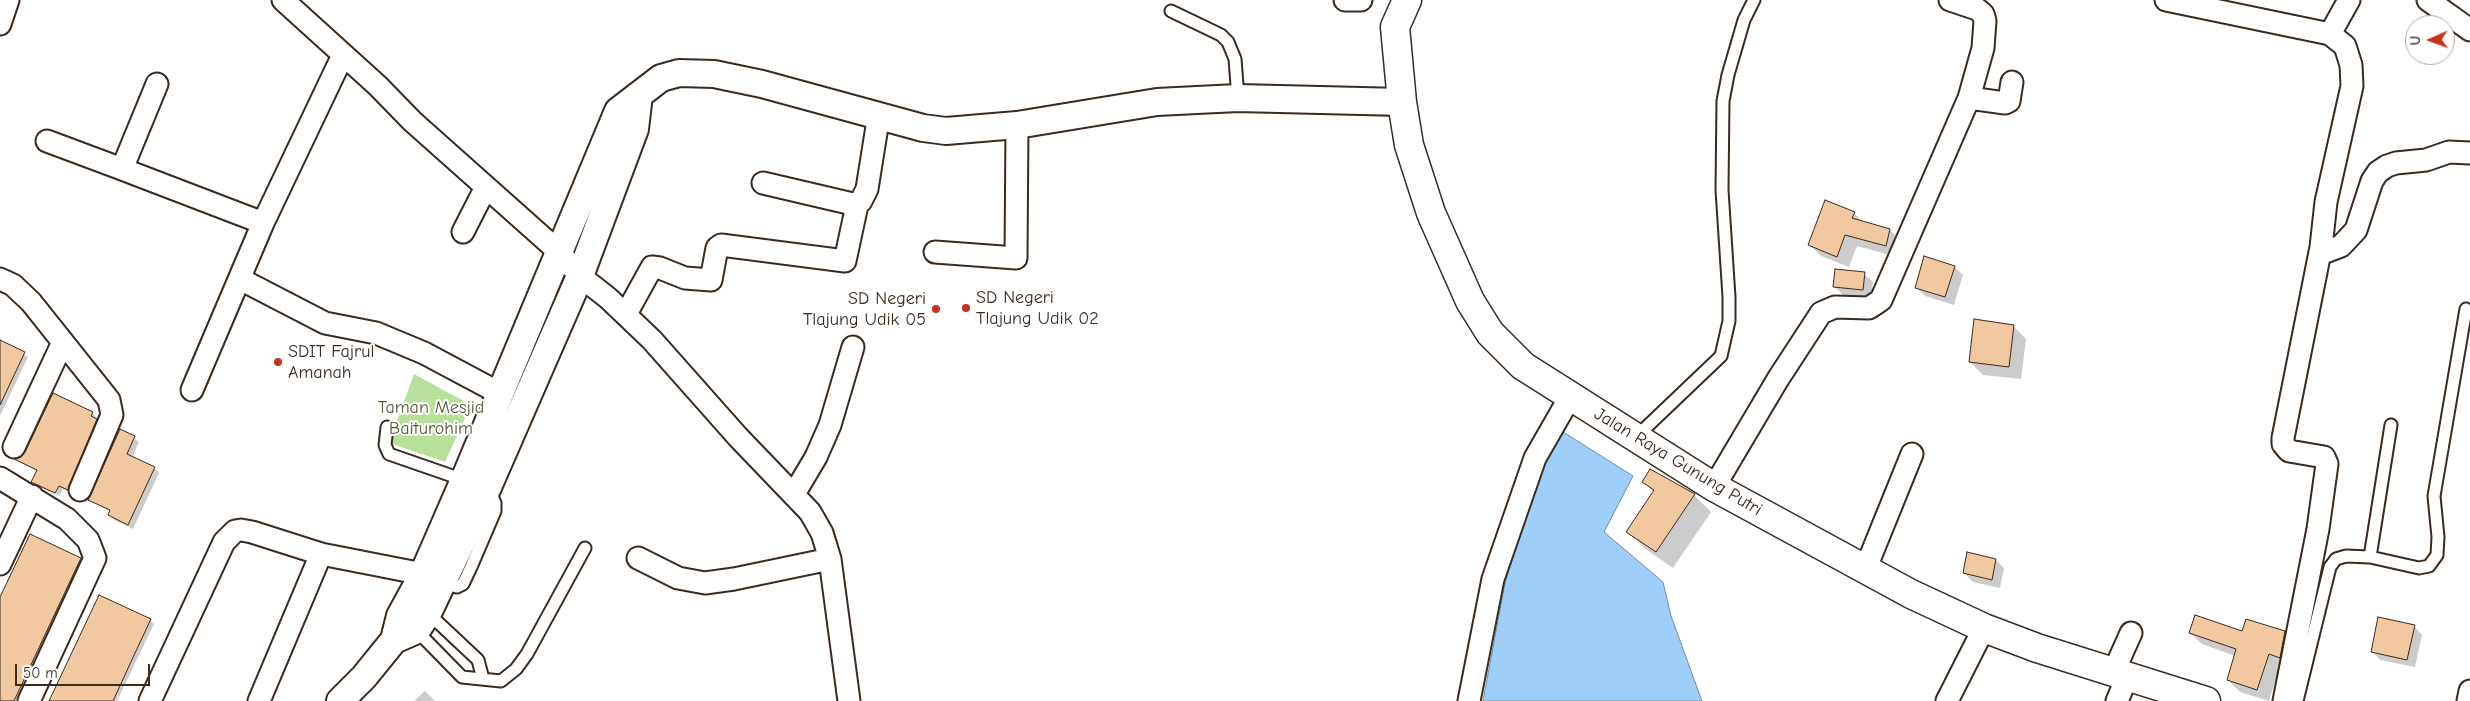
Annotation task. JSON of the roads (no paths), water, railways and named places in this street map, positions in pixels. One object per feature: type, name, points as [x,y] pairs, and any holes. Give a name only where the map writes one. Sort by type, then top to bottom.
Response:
[{"type":"main road","points":[[1389,0],[1395,27]]},
{"type":"main road","name":"Jalan Raya Gunung Putri","points":[[1407,0],[1395,27],[1402,102],[1409,145],[1431,213],[1470,302],[1490,333],[1523,366],[1635,439],[1714,487],[1865,570],[1984,628],[2119,683],[2206,701]]},
{"type":"street","points":[[0,24],[8,0]]},
{"type":"street","points":[[283,0],[558,252],[580,276],[626,314],[652,340],[738,437],[810,512],[822,533],[830,559],[849,701]]},
{"type":"street","points":[[1345,0],[1361,0]]},
{"type":"street","points":[[1714,487],[1778,379],[1820,314],[1835,307],[1869,308],[1881,300],[1968,98],[1984,42],[1985,21],[1977,9],[1950,0]]},
{"type":"street","points":[[2166,0],[2330,34],[2345,46],[2349,54],[2352,86],[2326,202],[2320,254],[2283,444],[2285,448],[2293,452],[2324,457],[2327,460],[2327,470],[2284,701]]},
{"type":"street","points":[[2330,34],[2349,0]]},
{"type":"street","points":[[2428,0],[2470,30]]},
{"type":"street","points":[[192,390],[263,223],[343,55]]},
{"type":"street","points":[[476,483],[501,394],[558,252],[618,112],[661,78],[679,73],[693,72],[762,84],[879,114],[924,128],[946,131],[1017,124],[1157,102],[1238,98],[1402,102]]},
{"type":"street","points":[[1968,98],[2005,103],[2009,101],[2012,82]]},
{"type":"street","points":[[122,169],[157,84]]},
{"type":"street","points":[[340,701],[362,689],[417,607],[476,483],[580,276],[635,130],[639,94]]},
{"type":"street","points":[[626,314],[652,267],[660,268],[685,278],[711,280],[717,248],[720,246],[845,262],[857,205],[867,188],[879,114]]},
{"type":"street","points":[[935,252],[1016,258],[1017,124]]},
{"type":"street","points":[[46,141],[263,223]]},
{"type":"street","points":[[2320,254],[2341,246],[2356,230],[2372,181],[2378,172],[2396,163],[2426,160],[2449,152],[2470,153]]},
{"type":"street","points":[[763,184],[857,205]]},
{"type":"street","points":[[463,232],[486,187]]},
{"type":"street","points":[[0,279],[22,292],[102,389],[112,408],[112,415],[80,490]]},
{"type":"street","points":[[240,279],[325,323],[376,333],[424,353],[501,394]]},
{"type":"street","points":[[14,447],[63,342]]},
{"type":"street","points":[[794,494],[816,457],[826,433],[842,390],[853,347]]},
{"type":"street","points":[[1469,701],[1493,578],[1535,458],[1570,396]]},
{"type":"street","points":[[1865,570],[1912,454]]},
{"type":"street","points":[[0,478],[32,496],[78,529],[88,540],[95,558],[29,701]]},
{"type":"street","points":[[0,564],[32,496]]},
{"type":"street","points":[[150,701],[224,542],[230,534],[241,530],[321,554],[417,607]]},
{"type":"street","points":[[259,701],[321,554]]},
{"type":"street","points":[[638,558],[678,578],[705,583],[830,559]]},
{"type":"street","points":[[1947,701],[1984,628]]},
{"type":"street","points":[[2119,683],[2131,633]]},
{"type":"street","points":[[2468,701],[2470,691]]},
{"type":"lane","points":[[1635,439],[1721,356],[1728,322],[1729,298],[1722,190],[1723,101],[1728,75],[1744,20],[1754,0]]},
{"type":"lane","points":[[1171,11],[1221,35],[1228,42],[1234,59],[1238,98]]},
{"type":"lane","points":[[2298,701],[2330,567],[2336,559],[2346,556],[2370,557],[2419,568],[2429,566],[2437,554],[2438,536],[2434,496],[2466,309]]},
{"type":"lane","points":[[2370,557],[2391,424]]},
{"type":"lane","points":[[387,427],[385,445],[390,454],[476,483],[495,503],[496,511],[463,584],[417,607]]},
{"type":"lane","points":[[417,607],[462,677],[483,678],[498,682],[516,669],[544,627],[586,548]]},
{"type":"lane","points":[[417,607],[478,660],[483,678]]},
{"type":"water","points":[[1560,430],[1633,476],[1604,532],[1663,582],[1671,616],[1702,701],[1483,701],[1505,583],[1547,447]]},
{"type":"place","name":"SD Negeri Tlajung Udik 02","points":[[966,308]]},
{"type":"place","name":"SD Negeri Tlajung Udik 05","points":[[936,309]]},
{"type":"place","name":"SDIT Fajrul Amanah","points":[[278,362]]},
{"type":"park label","name":"Taman Mesjid Baiturohim","points":[[431,418]]}]
